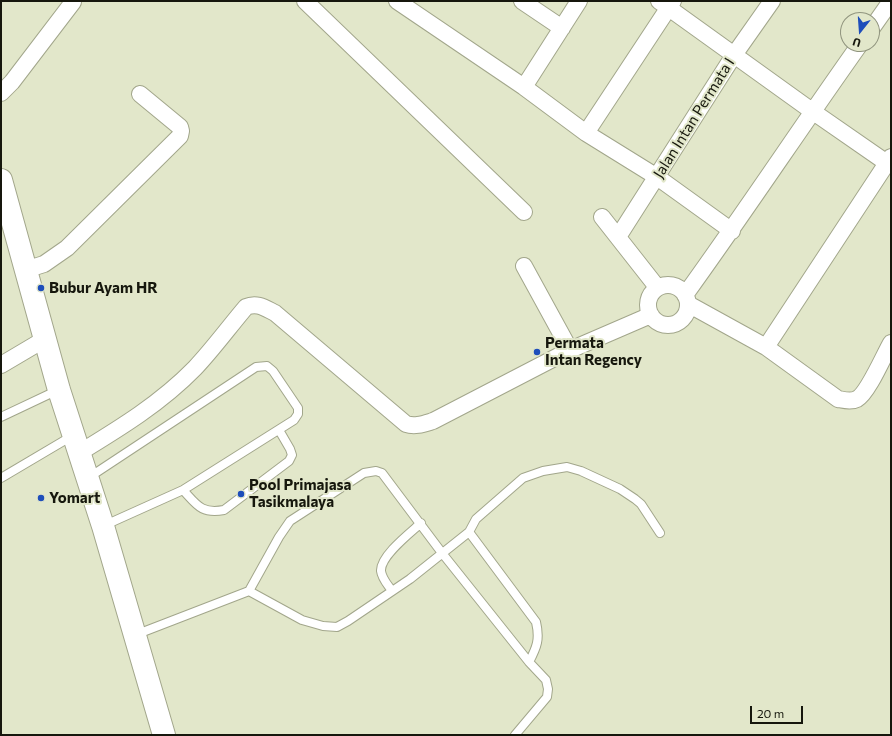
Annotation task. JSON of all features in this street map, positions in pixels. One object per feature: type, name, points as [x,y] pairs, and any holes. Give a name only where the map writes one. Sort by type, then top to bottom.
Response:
[{"type":"highway","points":[[2,185],[59,390],[102,526],[164,735]]},
{"type":"street","points":[[305,1],[524,212]]},
{"type":"street","points":[[397,1],[524,87],[586,132],[657,177],[732,230]]},
{"type":"street","points":[[522,1],[562,28]]},
{"type":"street","points":[[524,87],[579,1]]},
{"type":"street","name":"Jalan Intan Permata I","points":[[618,237],[734,55],[772,1]]},
{"type":"street","points":[[880,17],[891,1]]},
{"type":"street","points":[[1,93],[12,82],[73,2]]},
{"type":"street","points":[[586,132],[667,3],[734,55],[812,111],[890,162],[766,347]]},
{"type":"street","points":[[854,52],[812,111],[686,300],[685,314],[678,322],[668,324],[658,322],[651,315],[648,305],[650,295],[657,288],[667,285],[678,287],[686,300],[766,347],[838,398],[849,400],[857,399],[865,392],[891,343]]},
{"type":"street","points":[[25,270],[44,264],[67,248],[180,136],[180,127],[140,94]]},
{"type":"street","points":[[602,217],[657,288]]},
{"type":"street","points":[[524,266],[570,350]]},
{"type":"street","points":[[76,444],[129,423],[178,384],[196,367],[246,307],[252,304],[262,306],[275,313],[406,424],[411,426],[417,426],[433,421],[570,350],[651,315]]},
{"type":"street","points":[[1,365],[45,339]]},
{"type":"lane","points":[[87,478],[256,367],[266,366],[273,371],[298,408],[298,414],[294,420],[183,490],[102,526]]},
{"type":"lane","points":[[1,417],[59,390]]},
{"type":"lane","points":[[183,490],[205,510],[224,510],[289,461],[292,456],[290,449],[279,430]]},
{"type":"lane","points":[[1,478],[76,444]]},
{"type":"lane","points":[[248,591],[302,620],[323,626],[337,627],[410,579],[469,532],[476,519],[523,478],[543,471],[567,467],[581,471],[620,489],[635,499],[641,504],[660,533]]},
{"type":"lane","points":[[134,635],[248,591],[279,537],[290,521],[364,472],[376,471],[382,473],[442,553],[546,680],[548,689],[547,697],[515,735]]},
{"type":"lane","points":[[392,591],[383,578],[381,571],[382,565],[390,552],[421,523]]},
{"type":"lane","points":[[469,532],[536,622],[538,631],[538,645],[530,662]]},
{"type":"place","name":"Bubur Ayam HR","points":[[41,288]]},
{"type":"place","name":"Permata Intan Regency","points":[[537,352]]},
{"type":"place","name":"Pool Primajasa Tasikmalaya","points":[[241,494]]},
{"type":"place","name":"Yomart","points":[[41,498]]}]
